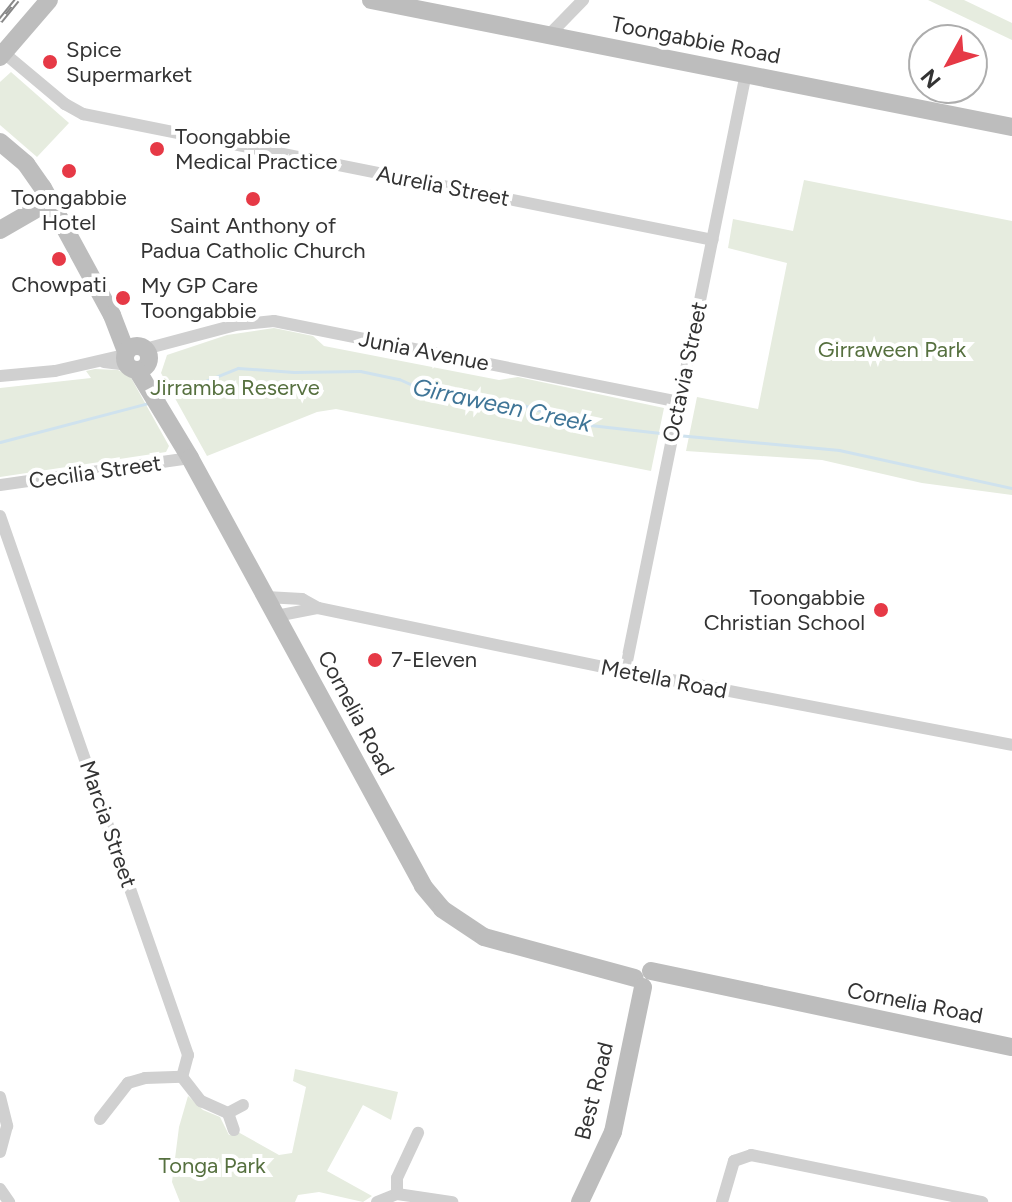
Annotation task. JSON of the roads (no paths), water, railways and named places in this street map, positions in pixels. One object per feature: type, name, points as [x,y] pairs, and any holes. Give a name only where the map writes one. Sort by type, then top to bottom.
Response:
[{"type":"main road","points":[[2,55],[49,0]]},
{"type":"main road","name":"Toongabbie Road","points":[[371,0],[435,6],[547,37],[746,73],[1012,127]]},
{"type":"main road","name":"Cornelia Road","points":[[0,142],[30,169],[50,201],[424,888],[442,909],[484,937],[576,961],[1012,1047]]},
{"type":"main road","points":[[0,230],[50,201]]},
{"type":"main road","name":"Best Road","points":[[580,1202],[613,1132],[645,977]]},
{"type":"street","points":[[547,37],[583,0]]},
{"type":"street","name":"Aurelia Street","points":[[2,55],[65,104],[90,116],[713,240]]},
{"type":"street","name":"Octavia Street","points":[[625,671],[746,73]]},
{"type":"street","name":"Junia Avenue","points":[[0,376],[104,362],[139,362],[170,344],[235,325],[274,321],[679,402]]},
{"type":"street","name":"Cecilia Street","points":[[0,485],[190,458]]},
{"type":"street","name":"Marcia Street","points":[[0,516],[188,1055],[182,1077]]},
{"type":"street","name":"Metella Road","points":[[266,597],[302,599],[318,608],[1012,745]]},
{"type":"street","name":"Metella Road","points":[[276,616],[318,608]]},
{"type":"street","points":[[100,1119],[128,1083],[145,1078],[182,1077],[201,1101],[228,1113],[234,1130]]},
{"type":"street","points":[[0,1097],[7,1126],[0,1152]]},
{"type":"street","points":[[228,1113],[243,1105]]},
{"type":"street","points":[[397,1194],[397,1178],[418,1133]]},
{"type":"street","points":[[722,1202],[730,1169],[739,1157],[751,1155],[982,1202]]},
{"type":"street","points":[[0,1189],[9,1202]]},
{"type":"street","points":[[377,1202],[397,1194],[452,1202]]},
{"type":"waterway","name":"Girraween Creek","points":[[163,398],[238,368],[294,372],[360,371],[399,379],[421,389],[520,404],[581,424],[669,434]]},
{"type":"waterway","name":"Girraween Creek","points":[[0,442],[149,403]]},
{"type":"waterway","name":"Girraween Creek","points":[[677,435],[839,450],[1012,488]]},
{"type":"railway","points":[[0,21],[17,0]]},
{"type":"place","name":"Spice Supermarket","points":[[50,62]]},
{"type":"place","name":"Toongabbie Medical Practice","points":[[157,149]]},
{"type":"place","name":"Toongabbie Hotel","points":[[69,171]]},
{"type":"place","name":"Saint Anthony of Padua Catholic Church","points":[[253,199]]},
{"type":"place","name":"Chowpati","points":[[59,259]]},
{"type":"place","name":"My GP Care Toongabbie","points":[[123,298]]},
{"type":"place","name":"Toongabbie Christian School","points":[[881,610]]},
{"type":"place","name":"7-Eleven","points":[[375,660]]},
{"type":"park label","name":"Girraween Park","points":[[892,350]]},
{"type":"park label","name":"Jirramba Reserve","points":[[235,388]]},
{"type":"park label","name":"Tonga Park","points":[[212,1166]]}]
